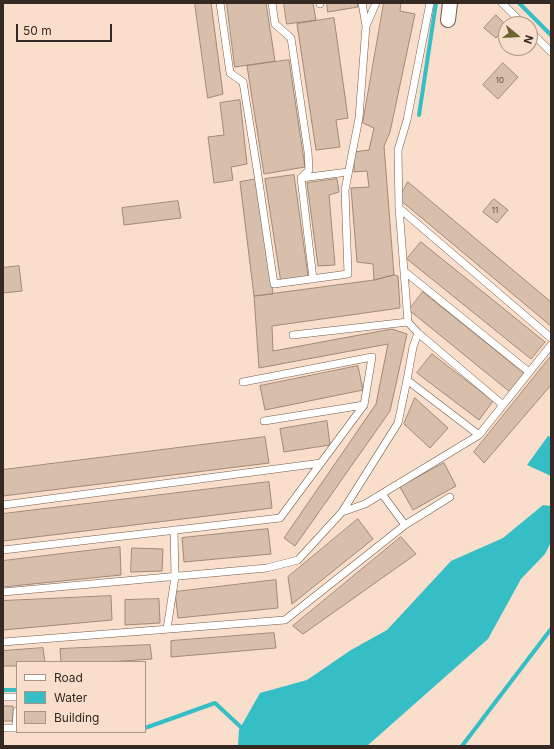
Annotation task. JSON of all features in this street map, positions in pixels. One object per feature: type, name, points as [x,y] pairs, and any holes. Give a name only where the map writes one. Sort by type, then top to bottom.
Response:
[{"type":"street","points":[[448,20],[450,3]]},
{"type":"lane","points":[[220,3],[230,73],[242,82],[257,168],[274,284],[348,274],[344,190],[360,118],[366,26],[362,3]]},
{"type":"lane","points":[[272,3],[275,24],[291,38],[308,152],[309,170],[301,178]]},
{"type":"lane","points":[[366,26],[376,3]]},
{"type":"lane","points":[[430,3],[407,120],[398,150],[399,208],[408,322],[418,333],[503,405]]},
{"type":"lane","points":[[502,3],[515,16]]},
{"type":"lane","points":[[538,39],[551,52]]},
{"type":"lane","points":[[301,178],[348,172]]},
{"type":"lane","points":[[301,178],[313,279]]},
{"type":"lane","points":[[399,208],[551,338]]},
{"type":"lane","points":[[404,271],[530,372]]},
{"type":"lane","points":[[292,335],[408,322]]},
{"type":"lane","points":[[3,592],[267,568],[298,560],[342,512],[398,423],[413,347],[418,333]]},
{"type":"lane","points":[[342,512],[365,504],[479,435],[551,345]]},
{"type":"lane","points":[[3,550],[280,518],[364,405],[372,357],[244,382]]},
{"type":"lane","points":[[407,380],[479,435]]},
{"type":"lane","points":[[264,421],[364,405]]},
{"type":"lane","points":[[3,505],[321,463]]},
{"type":"lane","points":[[382,494],[405,525]]},
{"type":"lane","points":[[3,642],[284,620],[405,525],[450,497]]},
{"type":"lane","points":[[167,629],[175,576],[174,530]]},
{"type":"lane","points":[[3,697],[16,697]]},
{"type":"lane","points":[[3,728],[16,728]]},
{"type":"water","points":[[548,436],[551,437],[551,476],[527,465]]},
{"type":"water","points":[[543,505],[551,506],[551,542],[545,554],[521,579],[488,639],[367,746],[238,746],[239,730],[260,693],[307,680],[351,650],[387,630],[451,561],[503,538]]},
{"type":"building","points":[[195,3],[211,3],[223,94],[208,98]]},
{"type":"building","points":[[227,3],[266,3],[275,61],[235,67]]},
{"type":"building","points":[[284,3],[313,3],[316,20],[287,24]]},
{"type":"building","points":[[327,3],[357,3],[358,7],[328,12]]},
{"type":"building","points":[[384,3],[401,3],[400,11],[415,14],[390,132],[384,146],[394,275],[374,280],[373,264],[357,262],[351,188],[369,187],[367,171],[354,172],[354,152],[369,150],[374,128],[363,123]]},
{"type":"building","points":[[496,15],[498,17],[498,36],[496,38],[484,28]]},
{"type":"building","points":[[334,18],[348,118],[336,120],[340,147],[316,150],[297,24]]},
{"type":"building","points":[[289,60],[305,167],[264,174],[247,66]]},
{"type":"building","points":[[503,63],[518,77],[498,99],[483,85]]},
{"type":"building","points":[[240,100],[247,164],[231,167],[233,180],[214,183],[208,137],[224,135],[220,103]]},
{"type":"building","points":[[294,175],[308,276],[281,283],[265,179]]},
{"type":"building","points":[[257,179],[273,294],[254,296],[240,182]]},
{"type":"building","points":[[337,179],[339,192],[329,195],[335,265],[318,266],[307,183]]},
{"type":"building","points":[[408,182],[551,302],[551,326],[399,199]]},
{"type":"building","points":[[494,199],[508,210],[497,223],[483,212]]},
{"type":"building","points":[[178,201],[181,218],[124,225],[122,208]]},
{"type":"building","points":[[421,242],[545,342],[531,359],[407,259]]},
{"type":"building","points":[[19,266],[22,291],[3,293],[3,268]]},
{"type":"building","points":[[394,275],[398,276],[400,308],[272,326],[273,351],[392,329],[407,334],[390,411],[295,546],[284,538],[376,404],[388,344],[259,368],[254,296],[374,280]]},
{"type":"building","points":[[423,292],[525,374],[510,392],[409,310]]},
{"type":"building","points":[[432,354],[493,401],[479,420],[417,373]]},
{"type":"building","points":[[551,356],[551,385],[484,463],[474,452]]},
{"type":"building","points":[[358,366],[363,390],[265,410],[260,386]]},
{"type":"building","points":[[415,398],[448,428],[430,448],[404,424]]},
{"type":"building","points":[[327,421],[330,445],[284,452],[280,429]]},
{"type":"building","points":[[265,437],[269,463],[3,496],[3,470]]},
{"type":"building","points":[[444,463],[456,486],[413,510],[400,487]]},
{"type":"building","points":[[269,482],[272,508],[3,541],[3,514]]},
{"type":"building","points":[[358,519],[373,539],[292,604],[288,577]]},
{"type":"building","points":[[268,529],[271,554],[184,562],[182,538]]},
{"type":"building","points":[[401,537],[416,554],[303,634],[293,626]]},
{"type":"building","points":[[120,547],[121,575],[3,587],[3,561]]},
{"type":"building","points":[[132,548],[163,549],[162,571],[131,572]]},
{"type":"building","points":[[276,580],[278,608],[178,618],[175,592]]},
{"type":"building","points":[[111,596],[112,620],[3,630],[3,601]]},
{"type":"building","points":[[159,599],[160,623],[125,625],[125,600]]},
{"type":"building","points":[[274,633],[276,648],[171,657],[171,641]]},
{"type":"building","points":[[150,645],[152,659],[123,661],[61,661],[60,649]]},
{"type":"building","points":[[43,648],[45,661],[16,661],[16,666],[3,666],[3,651]]},
{"type":"building","points":[[3,706],[13,706],[13,721],[3,721]]},
{"type":"waterway","points":[[419,115],[436,3]]},
{"type":"waterway","points":[[519,3],[551,35]]},
{"type":"waterway","points":[[462,746],[551,629]]},
{"type":"waterway","points":[[3,690],[16,690]]},
{"type":"waterway","points":[[146,728],[215,703],[244,730]]}]
